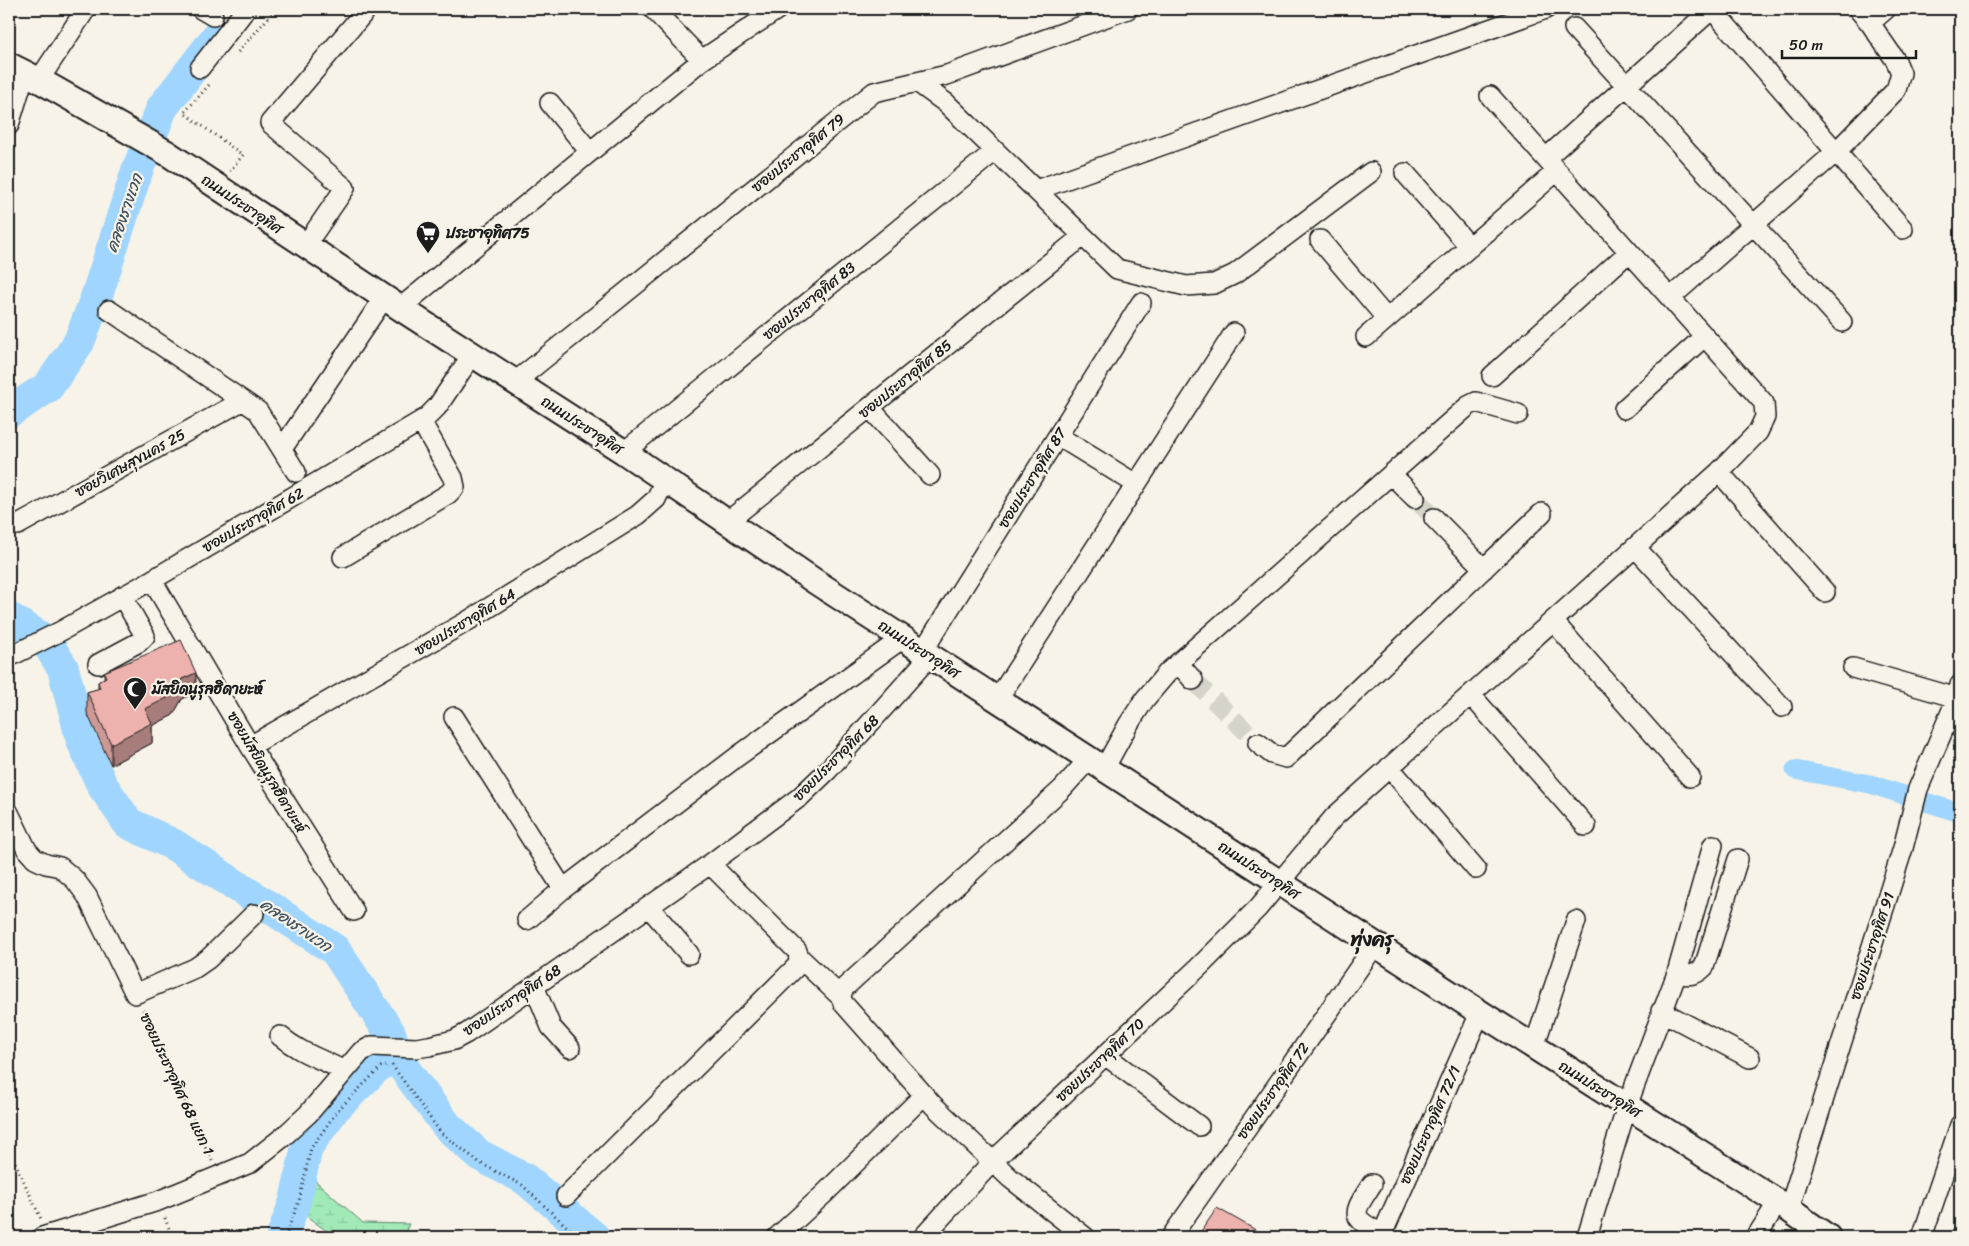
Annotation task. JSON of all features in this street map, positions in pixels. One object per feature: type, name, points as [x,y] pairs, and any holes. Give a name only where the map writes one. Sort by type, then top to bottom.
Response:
[{"type":"main road","name":"ถนนประชาอุทิศ","points":[[24,72],[167,153],[392,303],[624,452],[926,654],[1480,1013],[1783,1205],[1828,1237]]},
{"type":"street","points":[[9,125],[24,72],[86,9]]},
{"type":"street","points":[[205,76],[246,9]]},
{"type":"street","points":[[305,246],[345,188],[270,123],[366,9]]},
{"type":"street","points":[[653,9],[702,60]]},
{"type":"street","points":[[282,449],[392,303],[590,152],[702,60],[778,9]]},
{"type":"street","name":"ซอยประชาอุทิศ 79","points":[[515,382],[874,92],[947,75],[1128,9]]},
{"type":"street","points":[[1036,190],[1546,9]]},
{"type":"street","points":[[1366,337],[1470,247],[1552,165],[1627,85],[1712,9],[1903,229]]},
{"type":"street","points":[[1670,298],[1836,152],[1896,90],[1901,73],[1896,61],[1858,9]]},
{"type":"street","points":[[1870,23],[1886,9]]},
{"type":"street","points":[[1574,28],[1842,322]]},
{"type":"street","points":[[917,82],[946,103],[1117,269],[1186,286],[1214,284],[1235,274],[1371,172]]},
{"type":"street","name":"ซอยประชาอุทิศ 70","points":[[923,1237],[993,1162],[1201,965],[1258,908],[1334,817],[1719,472],[1758,432],[1765,417],[1764,403],[1490,96]]},
{"type":"street","points":[[550,103],[590,152]]},
{"type":"street","name":"ซอยประชาอุทิศ 83","points":[[624,452],[995,151]]},
{"type":"street","points":[[1405,173],[1470,247]]},
{"type":"street","name":"ซอยประชาอุทิศ 85","points":[[728,522],[1083,236]]},
{"type":"street","points":[[1320,240],[1387,319]]},
{"type":"street","points":[[1492,376],[1629,252]]},
{"type":"street","name":"ซอยประชาอุทิศ 87","points":[[926,654],[1141,303]]},
{"type":"street","points":[[109,310],[258,411],[296,472]]},
{"type":"street","points":[[997,700],[1234,333]]},
{"type":"street","points":[[1624,409],[1704,336]]},
{"type":"street","name":"ซอยประชาอุทิศ 62","points":[[9,657],[61,631],[152,580],[421,422],[437,407],[472,355]]},
{"type":"street","name":"ซอยวิเศษสุขนคร 25","points":[[18,526],[242,401]]},
{"type":"street","points":[[841,997],[843,989],[1062,789],[1096,764],[1145,699],[1178,663],[1468,406],[1476,402],[1518,414]]},
{"type":"street","points":[[870,408],[930,475]]},
{"type":"street","points":[[343,557],[448,494],[454,487],[453,478],[421,422]]},
{"type":"street","points":[[1058,436],[1136,484]]},
{"type":"street","points":[[1719,472],[1825,592]]},
{"type":"street","points":[[1392,475],[1415,498]]},
{"type":"street","name":"ซอยประชาอุทิศ 64","points":[[250,746],[466,622],[638,515],[656,499],[665,480]]},
{"type":"street","points":[[1258,743],[1272,754],[1286,758],[1542,513]]},
{"type":"street","points":[[1434,518],[1484,569]]},
{"type":"street","points":[[1635,547],[1782,707]]},
{"type":"street","name":"ซอยมัสยิดนูรุลฮิดายะห์","points":[[152,580],[250,746],[354,912]]},
{"type":"street","points":[[98,664],[139,642],[145,636],[122,596]]},
{"type":"street","points":[[1553,621],[1690,777]]},
{"type":"street","points":[[527,920],[563,889],[662,816],[738,756],[902,638]]},
{"type":"street","name":"ซอยประชาอุทิศ 68","points":[[46,1236],[158,1201],[250,1162],[272,1146],[308,1114],[361,1052],[372,1046],[416,1048],[454,1040],[467,1032],[710,864],[800,797],[828,770],[926,654]]},
{"type":"street","points":[[1178,663],[1193,680]]},
{"type":"street","points":[[1853,668],[1959,692]]},
{"type":"street","name":"ซอยประชาอุทิศ 91","points":[[1756,1237],[1783,1205],[1912,817],[1918,789],[1959,692]]},
{"type":"street","points":[[1471,694],[1586,826]]},
{"type":"street","points":[[454,717],[563,889]]},
{"type":"street","points":[[1390,767],[1476,869]]},
{"type":"street","name":"ซอยประชาอุทิศ 68 แยก 1","points":[[9,813],[27,850],[35,859],[60,867],[75,880],[87,896],[135,994],[195,968],[208,959],[254,914]]},
{"type":"street","points":[[1587,1237],[1627,1106],[1661,1011],[1677,973],[1713,845]]},
{"type":"street","points":[[1677,973],[1689,976],[1697,974],[1704,967],[1738,859]]},
{"type":"street","points":[[710,864],[841,997],[843,1003],[857,1021],[924,1095],[993,1162],[1085,1237]]},
{"type":"street","points":[[649,907],[689,954]]},
{"type":"street","points":[[1534,1047],[1576,921]]},
{"type":"street","name":"ซอยประชาอุทิศ 72","points":[[1171,1237],[1375,945]]},
{"type":"street","points":[[566,1196],[798,965],[800,957]]},
{"type":"street","points":[[534,986],[551,1027],[570,1048]]},
{"type":"street","points":[[1661,1011],[1750,1058]]},
{"type":"street","name":"ซอยประชาอุทิศ 72/1","points":[[1382,1236],[1480,1013]]},
{"type":"street","points":[[280,1036],[309,1056],[325,1061],[344,1071]]},
{"type":"street","points":[[1105,1055],[1199,1126]]},
{"type":"street","points":[[777,1237],[824,1194],[924,1095]]},
{"type":"street","points":[[1922,1237],[1960,1125]]},
{"type":"street","points":[[1372,1184],[1356,1209],[1357,1216],[1382,1236]]},
{"type":"path","points":[[236,54],[276,9]]},
{"type":"path","points":[[205,76],[184,113],[243,155],[217,188]]},
{"type":"path","name":"ซอยประชาอุทิศ 68 แยก 1","points":[[135,994],[218,1175]]},
{"type":"path","points":[[390,1059],[391,1064],[441,1133],[480,1163],[522,1185],[578,1237]]},
{"type":"path","points":[[285,1237],[299,1201],[311,1148],[338,1110],[381,1067],[391,1064]]},
{"type":"path","points":[[9,1149],[46,1236]]},
{"type":"green space","points":[[311,1177],[363,1223],[409,1224],[403,1237],[335,1237],[298,1210]]},
{"type":"building","name":"มัสยิดนูรุลฮิดายะห์","points":[[181,640],[196,673],[182,679],[173,695],[145,709],[152,723],[111,744],[87,692],[100,688],[98,682],[106,677],[104,672]]},
{"type":"building","points":[[1217,1208],[1268,1237],[1197,1237]]},
{"type":"waterway","name":"คลองรางเวก","points":[[9,412],[48,387],[79,342],[97,295],[137,171],[162,108],[219,34]]},
{"type":"waterway","name":"คลองรางเวก","points":[[9,618],[45,640],[63,668],[82,741],[102,785],[128,823],[174,845],[335,950],[390,1033],[397,1059],[447,1126],[479,1155],[525,1179],[594,1237]]},
{"type":"waterway","points":[[1795,770],[1870,784],[1960,813]]},
{"type":"waterway","points":[[282,1237],[295,1201],[307,1147],[335,1108],[380,1064],[397,1059]]},
{"type":"tunnel","points":[[1415,498],[1434,518]]},
{"type":"tunnel","points":[[1193,680],[1258,743]]},
{"type":"place","name":"ประชาอุทิศ75","points":[[428,254]]},
{"type":"place","name":"มัสยิดนูรุลฮิดายะห์","points":[[135,710]]},
{"type":"district","name":"ทุ่งครุ","points":[[1372,939]]}]
